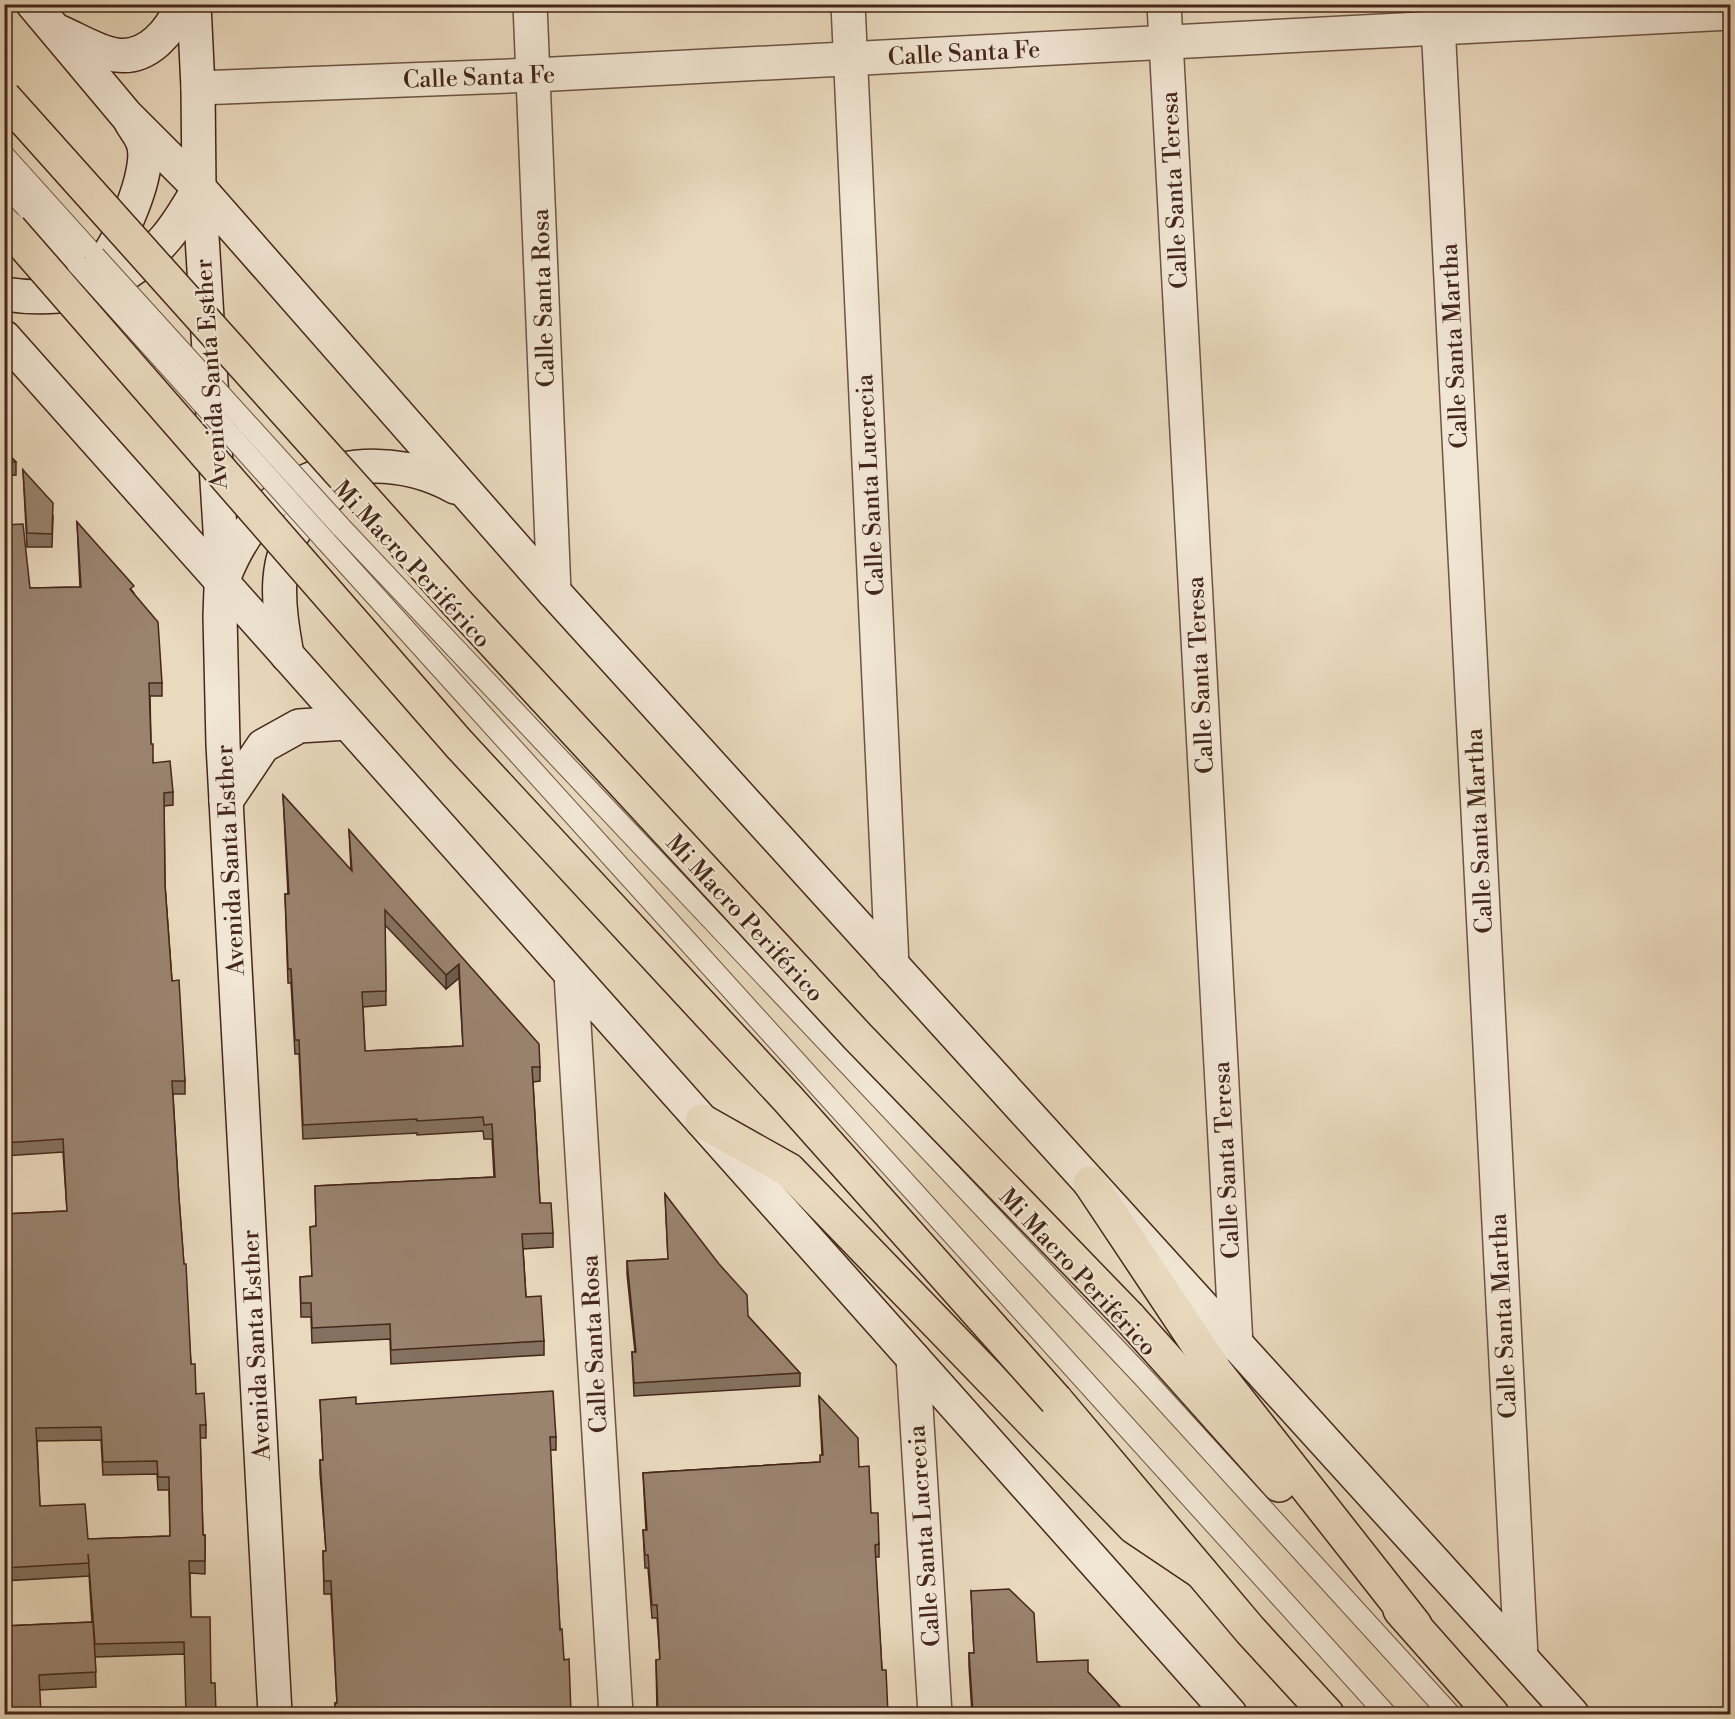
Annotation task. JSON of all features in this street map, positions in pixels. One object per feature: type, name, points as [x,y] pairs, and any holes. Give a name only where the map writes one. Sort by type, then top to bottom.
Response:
[{"type":"highway","points":[[4,97],[467,614],[858,1037],[1129,1317],[1297,1505],[1415,1625]]},
{"type":"highway","points":[[4,223],[459,744],[788,1099],[1056,1400],[1250,1630],[1327,1714]]},
{"type":"highway","points":[[702,1121],[789,1170],[1134,1527],[1202,1572]]},
{"type":"highway","points":[[1090,1183],[1216,1372],[1415,1625],[1492,1714]]},
{"type":"street","points":[[33,4],[127,116],[199,188],[554,592],[1572,1714]]},
{"type":"street","points":[[54,29],[116,55],[129,55],[144,51],[166,32],[176,19],[182,4]]},
{"type":"street","name":"Avenida Santa Esther","points":[[194,4],[199,188],[222,562],[220,616],[226,801],[275,1714]]},
{"type":"street","name":"Calle Santa Rosa","points":[[530,4],[554,592]]},
{"type":"street","name":"Calle Santa Lucrecia","points":[[848,4],[892,965]]},
{"type":"street","name":"Calle Santa Teresa","points":[[1164,4],[1236,1345]]},
{"type":"street","name":"Calle Santa Fe","points":[[198,88],[534,75],[1166,42],[1437,17],[1731,13]]},
{"type":"street","name":"Calle Santa Martha","points":[[1437,17],[1521,1657]]},
{"type":"street","points":[[45,297],[98,268],[130,218],[138,190],[144,144],[127,116]]},
{"type":"street","points":[[4,294],[31,298],[45,297],[83,292],[108,284],[151,255],[168,236],[199,188]]},
{"type":"street","points":[[4,337],[1230,1714]]},
{"type":"street","points":[[287,655],[279,606],[281,567],[292,534],[309,511],[375,465]]},
{"type":"street","points":[[222,582],[234,553],[248,530],[266,510],[286,492],[336,470],[389,465],[416,470],[441,479],[465,492]]},
{"type":"street","points":[[226,801],[263,746],[298,726],[347,723]]},
{"type":"street","name":"Calle Santa Rosa","points":[[571,974],[616,1714]]},
{"type":"street","name":"Calle Santa Lucrecia","points":[[913,1358],[935,1714]]},
{"type":"lane","name":"Mi Macro Periférico","points":[[4,155],[86,260],[324,538],[1386,1714]]},
{"type":"lane","name":"Mi Macro Periférico","points":[[4,183],[86,260],[340,526],[1143,1377],[1450,1714]]},
{"type":"building","points":[[4,450],[16,462],[4,463]]},
{"type":"building","points":[[23,470],[53,503],[52,534],[27,533]]},
{"type":"building","points":[[77,522],[134,586],[130,589],[158,622],[162,683],[149,683],[151,744],[153,744],[153,763],[170,761],[173,792],[164,793],[165,885],[172,981],[179,980],[185,1081],[172,1081],[191,1364],[195,1364],[196,1394],[204,1393],[206,1425],[200,1425],[205,1561],[189,1561],[191,1617],[210,1617],[211,1683],[215,1683],[216,1714],[186,1714],[184,1642],[95,1644],[89,1563],[4,1568],[4,1214],[67,1211],[63,1139],[4,1143],[4,525],[23,524],[30,588],[81,587]],"holes":[[[101,1427],[103,1462],[157,1461],[158,1477],[169,1477],[170,1536],[88,1539],[85,1504],[40,1506],[36,1428]]]},
{"type":"building","points":[[283,795],[352,871],[349,830],[539,1044],[540,1067],[532,1067],[540,1203],[551,1203],[553,1233],[522,1234],[526,1297],[541,1296],[544,1341],[391,1350],[390,1324],[312,1328],[311,1303],[301,1303],[300,1277],[312,1276],[310,1227],[316,1226],[315,1186],[495,1177],[492,1124],[484,1125],[483,1117],[303,1125],[299,1040],[295,1040],[291,969],[288,969],[285,894],[289,894]],"holes":[[[385,910],[446,975],[459,964],[463,1046],[365,1051],[362,992],[386,991]]]},
{"type":"building","points":[[665,1194],[719,1264],[747,1295],[748,1316],[800,1373],[634,1383],[632,1352],[636,1352],[627,1261],[668,1259]]},
{"type":"building","points":[[553,1391],[556,1437],[550,1437],[560,1630],[562,1629],[564,1660],[569,1659],[571,1714],[335,1714],[335,1703],[337,1703],[331,1581],[324,1581],[323,1551],[326,1551],[320,1460],[323,1460],[320,1400],[356,1397],[356,1404]]},
{"type":"building","points":[[819,1396],[858,1438],[859,1467],[869,1466],[871,1513],[878,1513],[879,1544],[875,1545],[882,1670],[886,1670],[888,1714],[658,1714],[656,1660],[660,1659],[657,1605],[652,1605],[648,1555],[645,1555],[643,1530],[647,1530],[643,1473],[820,1462],[820,1455],[823,1455]]},
{"type":"building","points":[[1009,1589],[1034,1613],[1037,1662],[1088,1660],[1088,1672],[1127,1714],[973,1714],[969,1653],[974,1653],[971,1591]]},
{"type":"building","points":[[93,1622],[96,1672],[39,1675],[41,1714],[4,1714],[4,1626]]}]
